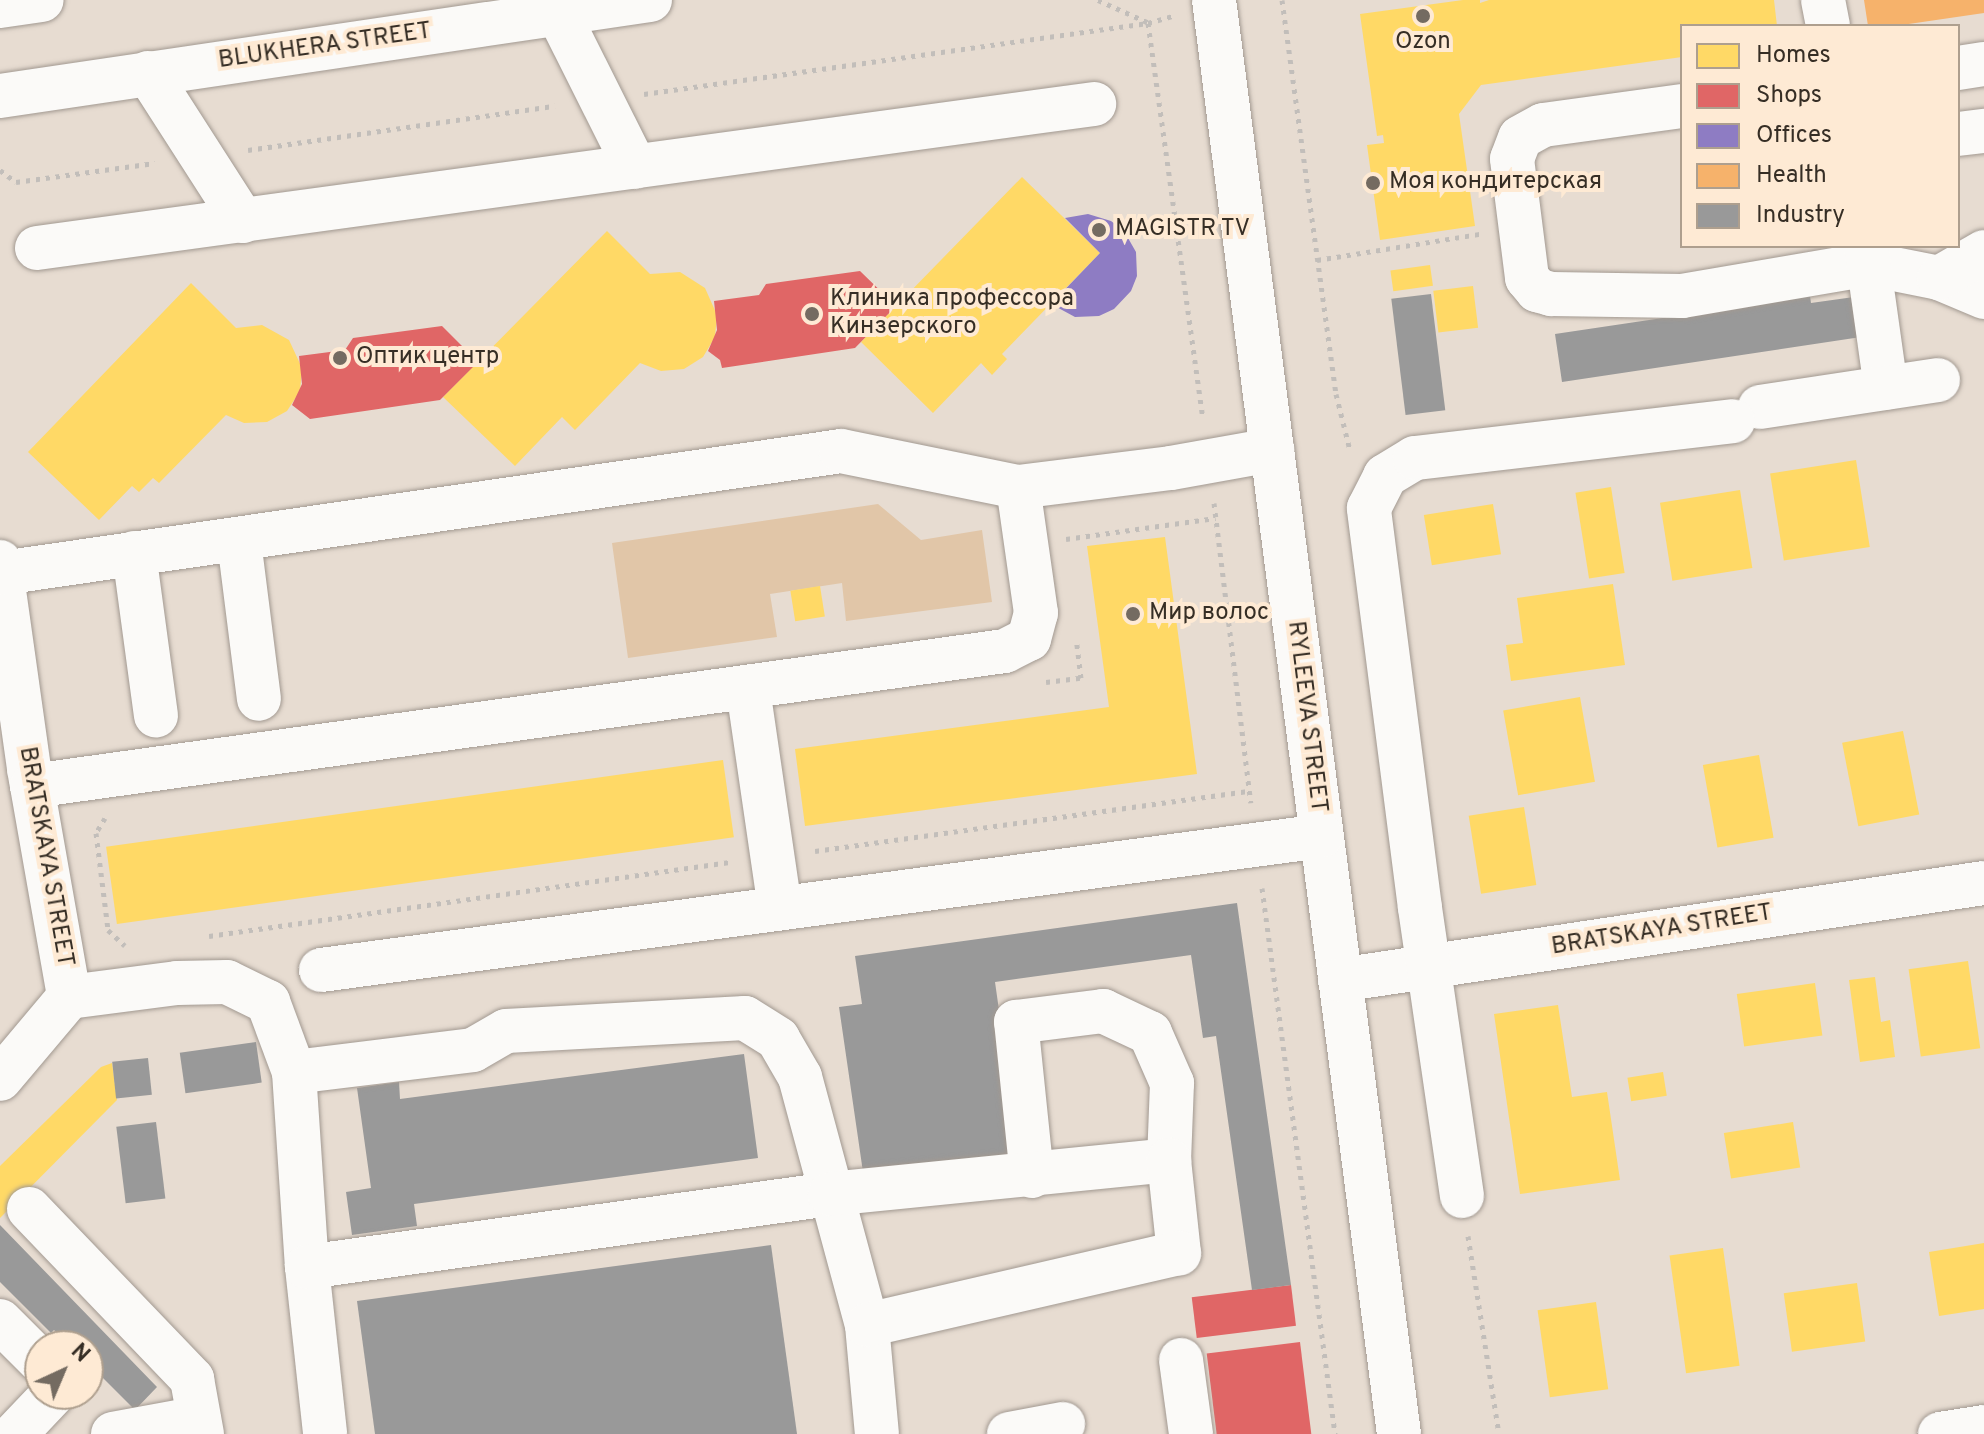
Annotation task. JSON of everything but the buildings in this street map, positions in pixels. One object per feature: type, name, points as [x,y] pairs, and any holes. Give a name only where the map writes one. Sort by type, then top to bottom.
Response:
[{"type":"street","points":[[0,6],[42,0]]},
{"type":"street","name":"BLUKHERA STREET","points":[[0,96],[650,0]]},
{"type":"street","name":"RYLEEVA STREET","points":[[1214,0],[1399,1434]]},
{"type":"street","points":[[1823,0],[1828,24]]},
{"type":"street","points":[[558,13],[635,167]]},
{"type":"street","points":[[1960,68],[1984,64]]},
{"type":"street","points":[[148,73],[243,221]]},
{"type":"street","points":[[37,248],[1094,104]]},
{"type":"street","points":[[1680,106],[1543,125],[1520,138],[1512,159],[1527,278],[1537,290],[1551,294],[1682,296],[1867,255],[1939,278],[1984,297]]},
{"type":"street","points":[[1960,134],[1984,131]]},
{"type":"street","points":[[1939,278],[1984,252]]},
{"type":"street","points":[[1867,255],[1886,388]]},
{"type":"street","points":[[1462,1196],[1428,967],[1369,508],[1385,476],[1415,458],[1747,414],[1938,380]]},
{"type":"street","points":[[1,568],[239,541],[841,451],[1018,487],[1209,462],[1272,450]]},
{"type":"street","points":[[19,790],[1005,651],[1029,639],[1036,613],[1018,487]]},
{"type":"street","points":[[239,541],[259,699]]},
{"type":"street","points":[[134,553],[156,716]]},
{"type":"street","name":"BRATSKAYA STREET","points":[[0,1079],[69,997],[19,790],[1,568]]},
{"type":"street","points":[[748,689],[780,908]]},
{"type":"street","points":[[321,970],[1321,836]]},
{"type":"street","name":"BRATSKAYA STREET","points":[[1340,980],[1984,883]]},
{"type":"street","points":[[69,997],[177,983],[227,982],[268,1002],[294,1072],[307,1267],[325,1434]]},
{"type":"street","points":[[867,1325],[1179,1253],[1169,1160],[1172,1083],[1150,1033],[1103,1011],[1016,1022],[1032,1176]]},
{"type":"street","points":[[294,1072],[473,1050],[506,1031],[745,1018],[778,1039],[800,1077],[867,1325],[877,1434]]},
{"type":"street","points":[[307,1267],[830,1194],[1169,1160]]},
{"type":"street","points":[[29,1209],[192,1379],[201,1426],[113,1434]]},
{"type":"street","points":[[0,1321],[24,1345]]},
{"type":"street","points":[[1181,1360],[1191,1434]]},
{"type":"street","points":[[15,1434],[38,1410]]},
{"type":"street","points":[[1009,1434],[1063,1424]]},
{"type":"street","points":[[1940,1434],[1984,1427]]},
{"type":"path","points":[[1098,0],[1148,23],[1209,462],[1256,844],[1335,1434]]},
{"type":"path","points":[[1282,0],[1336,394]]},
{"type":"path","points":[[1317,260],[1520,227]]},
{"type":"path","points":[[202,937],[1250,791]]},
{"type":"path","points":[[111,809],[96,833],[108,930],[126,947],[141,945]]},
{"type":"path","points":[[1462,1196],[1499,1434]]},
{"type":"shaded area","points":[[878,504],[921,540],[982,530],[992,602],[846,621],[842,583],[770,594],[777,637],[628,658],[612,543]]},
{"type":"place","name":"Ozon","points":[[1423,16]]},
{"type":"place","name":"Моя кондитерская","points":[[1373,183]]},
{"type":"place","name":"MAGISTR TV","points":[[1099,230]]},
{"type":"place","name":"Клиника профессора Кинзерского","points":[[812,314]]},
{"type":"place","name":"Оптик центр","points":[[340,358]]},
{"type":"place","name":"Мир волос","points":[[1133,614]]}]
